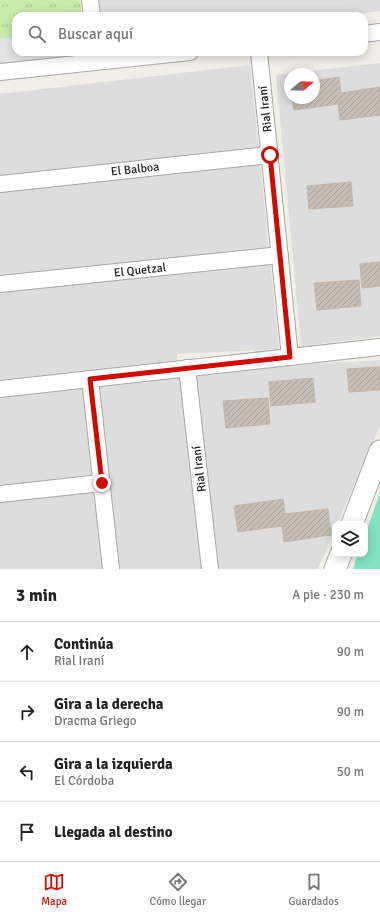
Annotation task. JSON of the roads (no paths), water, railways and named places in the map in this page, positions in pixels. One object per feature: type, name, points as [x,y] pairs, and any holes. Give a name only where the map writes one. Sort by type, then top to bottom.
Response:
[{"type":"street","points":[[90,0],[92,12]]},
{"type":"street","points":[[368,34],[380,32]]},
{"type":"street","points":[[0,72],[96,57],[115,56]]},
{"type":"street","name":"Rial Iraní","points":[[259,56],[290,357]]},
{"type":"street","name":"El Balboa","points":[[0,184],[270,155]]},
{"type":"street","name":"El Quetzal","points":[[0,284],[280,255]]},
{"type":"street","points":[[0,389],[380,347]]},
{"type":"street","name":"Rial Iraní","points":[[187,368],[210,569]]},
{"type":"street","points":[[90,379],[110,569]]},
{"type":"street","points":[[353,521],[380,452]]},
{"type":"street","points":[[0,494],[102,483]]},
{"type":"street","points":[[335,569],[340,557]]}]
